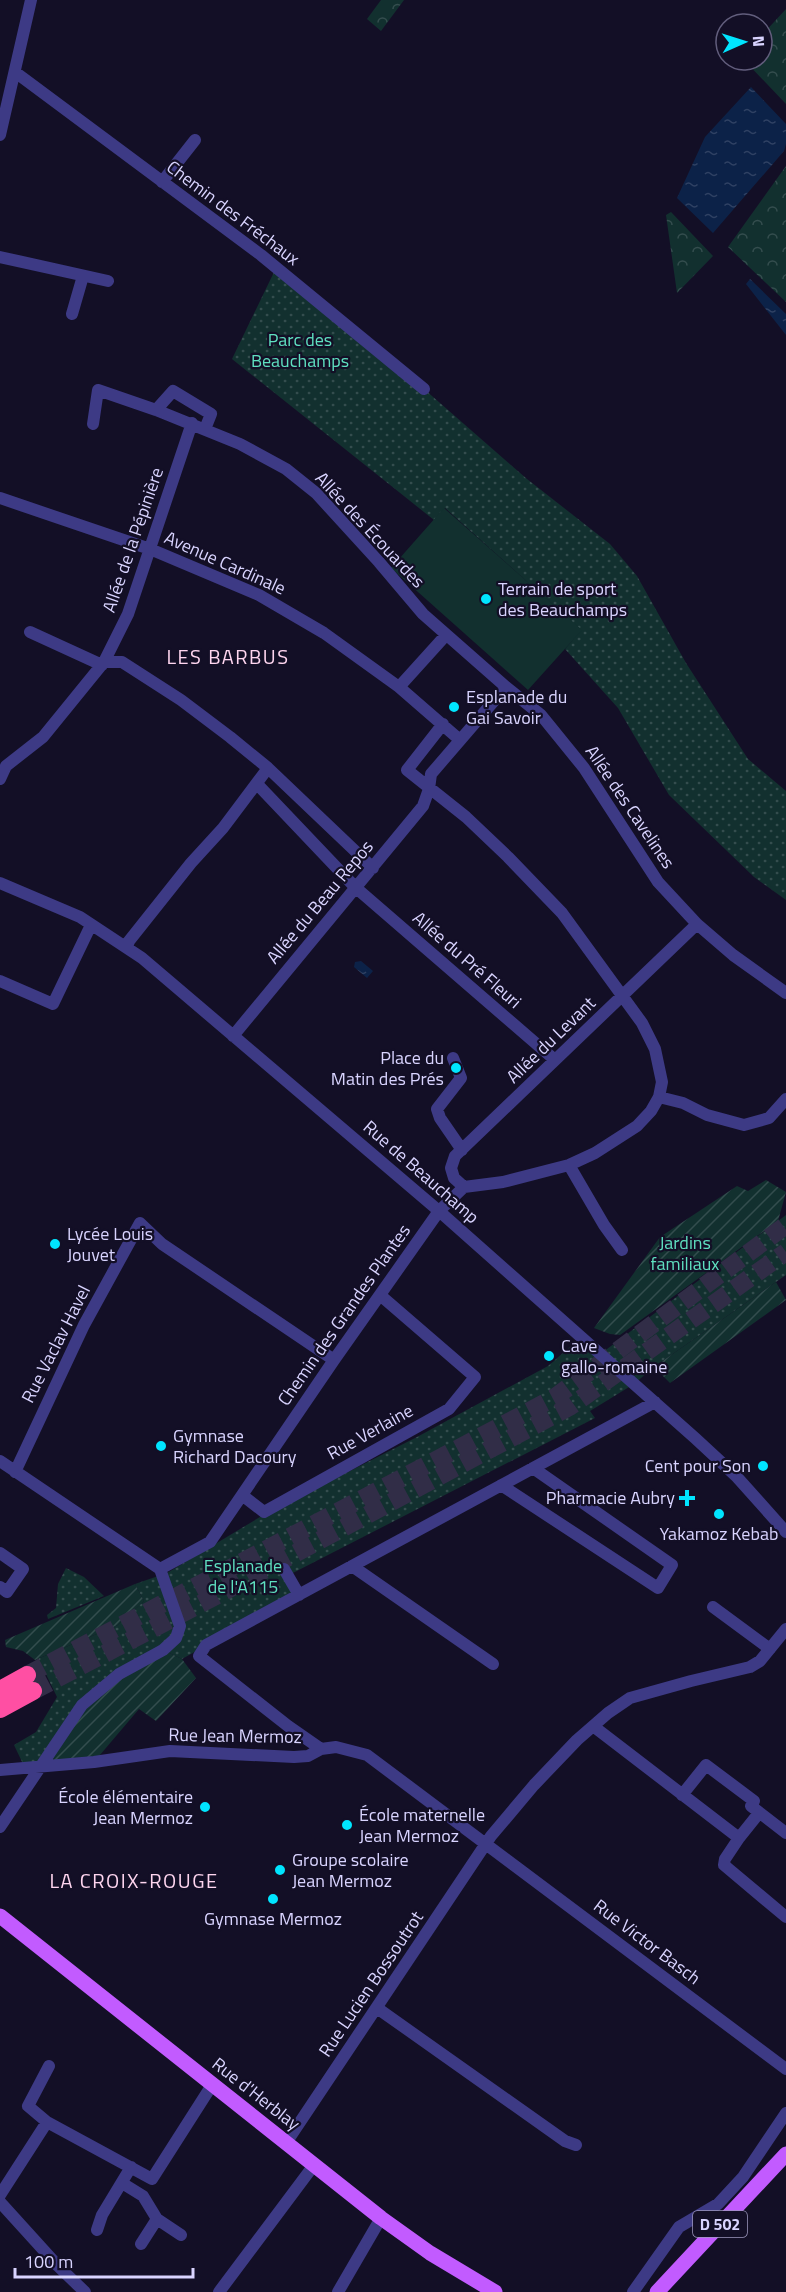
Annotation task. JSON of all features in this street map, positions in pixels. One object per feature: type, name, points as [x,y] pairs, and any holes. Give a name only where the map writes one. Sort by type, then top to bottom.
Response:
[{"type":"highway","points":[[0,1690],[30,1683],[0,1709]]},
{"type":"main road","name":"Rue d'Herblay","points":[[0,1916],[381,2218],[430,2253],[495,2292]]},
{"type":"main road","name":"D 502","points":[[657,2292],[785,2154]]},
{"type":"street","points":[[1,129],[31,0]]},
{"type":"street","name":"Chemin des Fréchaux","points":[[15,72],[261,255],[424,389]]},
{"type":"street","points":[[162,182],[195,140]]},
{"type":"street","points":[[0,257],[108,281]]},
{"type":"street","points":[[72,314],[82,276]]},
{"type":"street","name":"Allée des Écouardes","points":[[93,424],[98,390],[192,423],[240,444],[286,469],[316,494],[423,614],[506,687]]},
{"type":"street","points":[[156,410],[173,391],[211,414],[205,429]]},
{"type":"street","name":"Allée de la Pépinière","points":[[0,779],[6,766],[43,737],[103,664],[128,614],[192,423]]},
{"type":"street","name":"Avenue Cardinale","points":[[0,498],[150,549],[259,595],[324,633],[399,687],[460,740]]},
{"type":"street","points":[[30,632],[103,664],[122,662],[189,706],[268,768],[373,868]]},
{"type":"street","points":[[399,687],[446,635]]},
{"type":"street","points":[[460,740],[506,687]]},
{"type":"street","name":"Allée des Cavelines","points":[[506,687],[542,715],[584,768],[658,882],[697,924],[733,955],[786,993]]},
{"type":"street","points":[[442,724],[407,770],[474,825],[562,914],[642,1023],[654,1049],[662,1082],[659,1097],[651,1111],[637,1126],[595,1153],[569,1165],[503,1182],[464,1187]]},
{"type":"street","name":"Allée du Beau Repos","points":[[233,1036],[423,806],[431,774],[460,740]]},
{"type":"street","points":[[127,947],[129,941],[268,768]]},
{"type":"street","name":"Allée du Pré Fleuri","points":[[257,784],[355,887],[555,1060]]},
{"type":"street","name":"Rue de Beauchamp","points":[[0,883],[80,917],[127,947],[187,995],[439,1211],[654,1402],[736,1476],[786,1532]]},
{"type":"street","name":"Allée du Levant","points":[[464,1187],[454,1178],[451,1168],[455,1156],[697,924]]},
{"type":"street","points":[[0,981],[54,1004],[91,925]]},
{"type":"street","points":[[453,1058],[461,1078],[437,1109],[440,1118],[462,1150]]},
{"type":"street","points":[[659,1097],[683,1103],[707,1115],[744,1125],[770,1118],[786,1099]]},
{"type":"street","points":[[569,1165],[604,1225],[622,1250]]},
{"type":"street","name":"Chemin des Grandes Plantes","points":[[159,1569],[210,1542],[439,1211],[464,1187]]},
{"type":"street","name":"Rue Vaclav Havel","points":[[15,1472],[84,1325],[140,1223],[162,1244],[334,1360]]},
{"type":"street","name":"Rue Verlaine","points":[[242,1495],[264,1512],[449,1409],[475,1377],[380,1295]]},
{"type":"street","points":[[321,1749],[199,1656],[206,1645],[654,1402]]},
{"type":"street","points":[[0,1461],[159,1569],[180,1626],[176,1638],[163,1650],[119,1674],[82,1705],[0,1827]]},
{"type":"street","points":[[501,1485],[658,1588],[672,1565],[533,1468]]},
{"type":"street","points":[[0,1553],[23,1569],[8,1592],[0,1587]]},
{"type":"street","points":[[352,1566],[493,1664]]},
{"type":"street","points":[[284,1569],[299,1594]]},
{"type":"street","points":[[713,1606],[770,1649]]},
{"type":"street","name":"Rue Lucien Bossoutrot","points":[[286,2143],[485,1844],[534,1785],[593,1726],[630,1698],[750,1667],[760,1660],[786,1629]]},
{"type":"street","points":[[593,1726],[739,1838]]},
{"type":"street","name":"Rue Jean Mermoz","points":[[0,1770],[170,1751],[294,1757],[308,1756],[321,1749],[336,1747],[367,1755],[485,1844]]},
{"type":"street","points":[[682,1795],[706,1765],[754,1801],[751,1806],[786,1833]]},
{"type":"street","points":[[759,1813],[739,1838],[725,1859],[724,1865],[786,1917]]},
{"type":"street","name":"Rue Victor Basch","points":[[485,1844],[786,2069]]},
{"type":"street","points":[[377,2008],[565,2141],[576,2145]]},
{"type":"street","points":[[49,2066],[25,2111],[152,2179],[212,2085]]},
{"type":"street","points":[[633,2292],[679,2227],[718,2204],[743,2177],[786,2113]]},
{"type":"street","points":[[0,2195],[47,2122]]},
{"type":"street","points":[[219,2292],[314,2165]]},
{"type":"street","points":[[97,2230],[102,2215],[131,2167]]},
{"type":"street","points":[[122,2183],[143,2196],[157,2219],[181,2235]]},
{"type":"street","points":[[0,2202],[85,2292]]},
{"type":"street","points":[[338,2292],[381,2218]]},
{"type":"street","points":[[141,2244],[157,2219]]},
{"type":"green space","points":[[381,0],[404,0],[381,31],[367,19]]},
{"type":"green space","points":[[786,9],[786,104],[755,72],[774,72],[774,22]]},
{"type":"green space","points":[[786,166],[786,302],[728,247]]},
{"type":"green space","points":[[671,212],[713,256],[677,293],[666,215]]},
{"type":"green space","name":"Parc des Beauchamps","points":[[276,268],[424,389],[527,479],[610,544],[637,576],[686,663],[748,759],[786,791],[786,900],[754,877],[669,795],[618,708],[565,649],[581,630],[445,508],[434,520],[232,359]]},
{"type":"green space","name":"Terrain de sport des Beauchamps","points":[[444,508],[582,630],[528,690],[391,568]]},
{"type":"green space","name":"Jardins familiaux","points":[[766,1180],[786,1192],[778,1221],[620,1335],[594,1328],[660,1237],[737,1186],[748,1191]]},
{"type":"green space","name":"Esplanade de l'A115","points":[[786,1215],[786,1275],[654,1367],[634,1384],[590,1411],[595,1418],[289,1575],[299,1593],[182,1659],[163,1650],[40,1767],[25,1768],[14,1745],[36,1732],[57,1697],[42,1666],[35,1660],[118,1625],[144,1601],[135,1584],[167,1573],[265,1514],[417,1437],[548,1366],[580,1338],[599,1355]]},
{"type":"green space","name":"Jardins familiaux","points":[[776,1282],[786,1300],[670,1383],[654,1367]]},
{"type":"green space","points":[[66,1568],[84,1577],[104,1596],[48,1619],[47,1615],[56,1608],[58,1584]]},
{"type":"green space","points":[[135,1584],[144,1601],[118,1625],[35,1660],[23,1651],[6,1647],[5,1640]]},
{"type":"green space","points":[[163,1650],[182,1659],[196,1678],[156,1721],[139,1709],[94,1762],[40,1767],[82,1705]]},
{"type":"water","points":[[751,87],[786,124],[786,144],[784,151],[713,233],[677,198],[705,137]]},
{"type":"water","points":[[750,279],[786,314],[786,335],[746,284]]},
{"type":"water","points":[[361,961],[373,971],[367,978],[354,967],[355,962]]},
{"type":"tunnel","points":[[27,1675],[554,1398],[786,1225]]},
{"type":"tunnel","points":[[33,1691],[571,1406],[786,1252]]},
{"type":"place","name":"Terrain de sport des Beauchamps","points":[[486,599]]},
{"type":"place","name":"Esplanade du Gai Savoir","points":[[454,707]]},
{"type":"place","name":"Place du Matin des Prés","points":[[456,1068]]},
{"type":"place","name":"Lycée Louis Jouvet","points":[[55,1244]]},
{"type":"place","name":"Cave gallo-romaine","points":[[549,1356]]},
{"type":"place","name":"Gymnase Richard Dacoury","points":[[161,1446]]},
{"type":"place","name":"Cent pour Son","points":[[763,1466]]},
{"type":"place","name":"Pharmacie Aubry","points":[[687,1498]]},
{"type":"place","name":"Yakamoz Kebab","points":[[719,1514]]},
{"type":"place","name":"École élémentaire Jean Mermoz","points":[[205,1807]]},
{"type":"place","name":"École maternelle Jean Mermoz","points":[[347,1825]]},
{"type":"place","name":"Groupe scolaire Jean Mermoz","points":[[280,1870]]},
{"type":"place","name":"Gymnase Mermoz","points":[[273,1899]]},
{"type":"district","name":"LES BARBUS","points":[[228,657]]},
{"type":"district","name":"LA CROIX-ROUGE","points":[[134,1881]]}]
